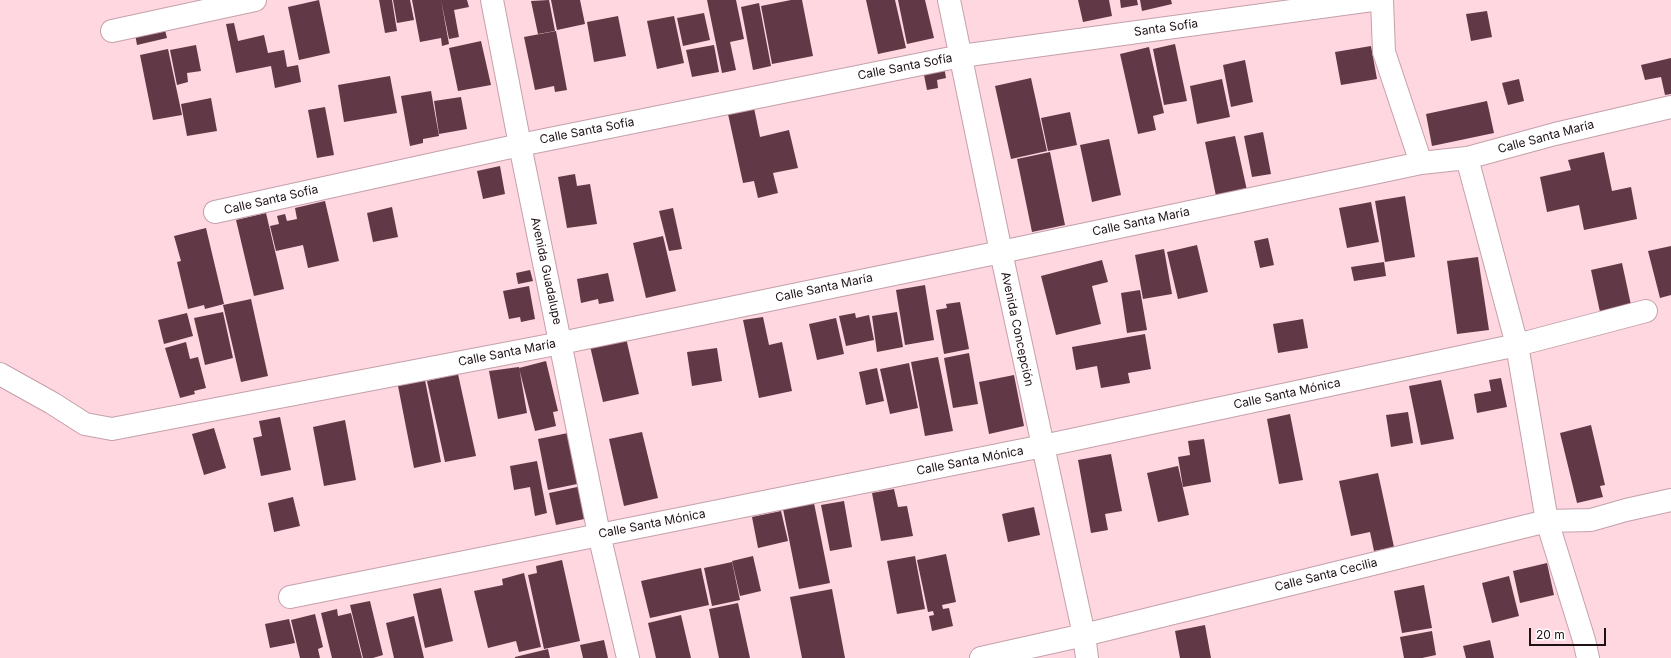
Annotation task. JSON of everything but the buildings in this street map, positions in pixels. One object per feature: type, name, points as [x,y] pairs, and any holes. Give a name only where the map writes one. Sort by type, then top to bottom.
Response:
[{"type":"street","points":[[112,31],[255,0]]},
{"type":"street","name":"Avenida Guadalupe","points":[[492,0],[599,534],[628,658]]},
{"type":"street","name":"Avenida Concepción","points":[[949,0],[1001,252],[1084,635],[1087,658]]},
{"type":"street","name":"Santa Sofía","points":[[960,56],[1372,0]]},
{"type":"street","points":[[1382,0],[1384,52],[1421,163]]},
{"type":"street","name":"Calle Santa Sofía","points":[[215,212],[520,145],[960,56]]},
{"type":"street","name":"Calle Santa María","points":[[0,374],[52,403],[85,424],[112,429],[560,343],[1421,163],[1467,158],[1555,134],[1671,107]]},
{"type":"street","points":[[1467,158],[1517,345],[1547,521],[1584,640],[1588,658]]},
{"type":"street","name":"Calle Santa Mónica","points":[[290,597],[1043,446],[1517,345],[1646,311]]},
{"type":"street","name":"Calle Santa Cecilia","points":[[981,658],[1084,635],[1547,521],[1591,520],[1626,510],[1671,500]]}]
